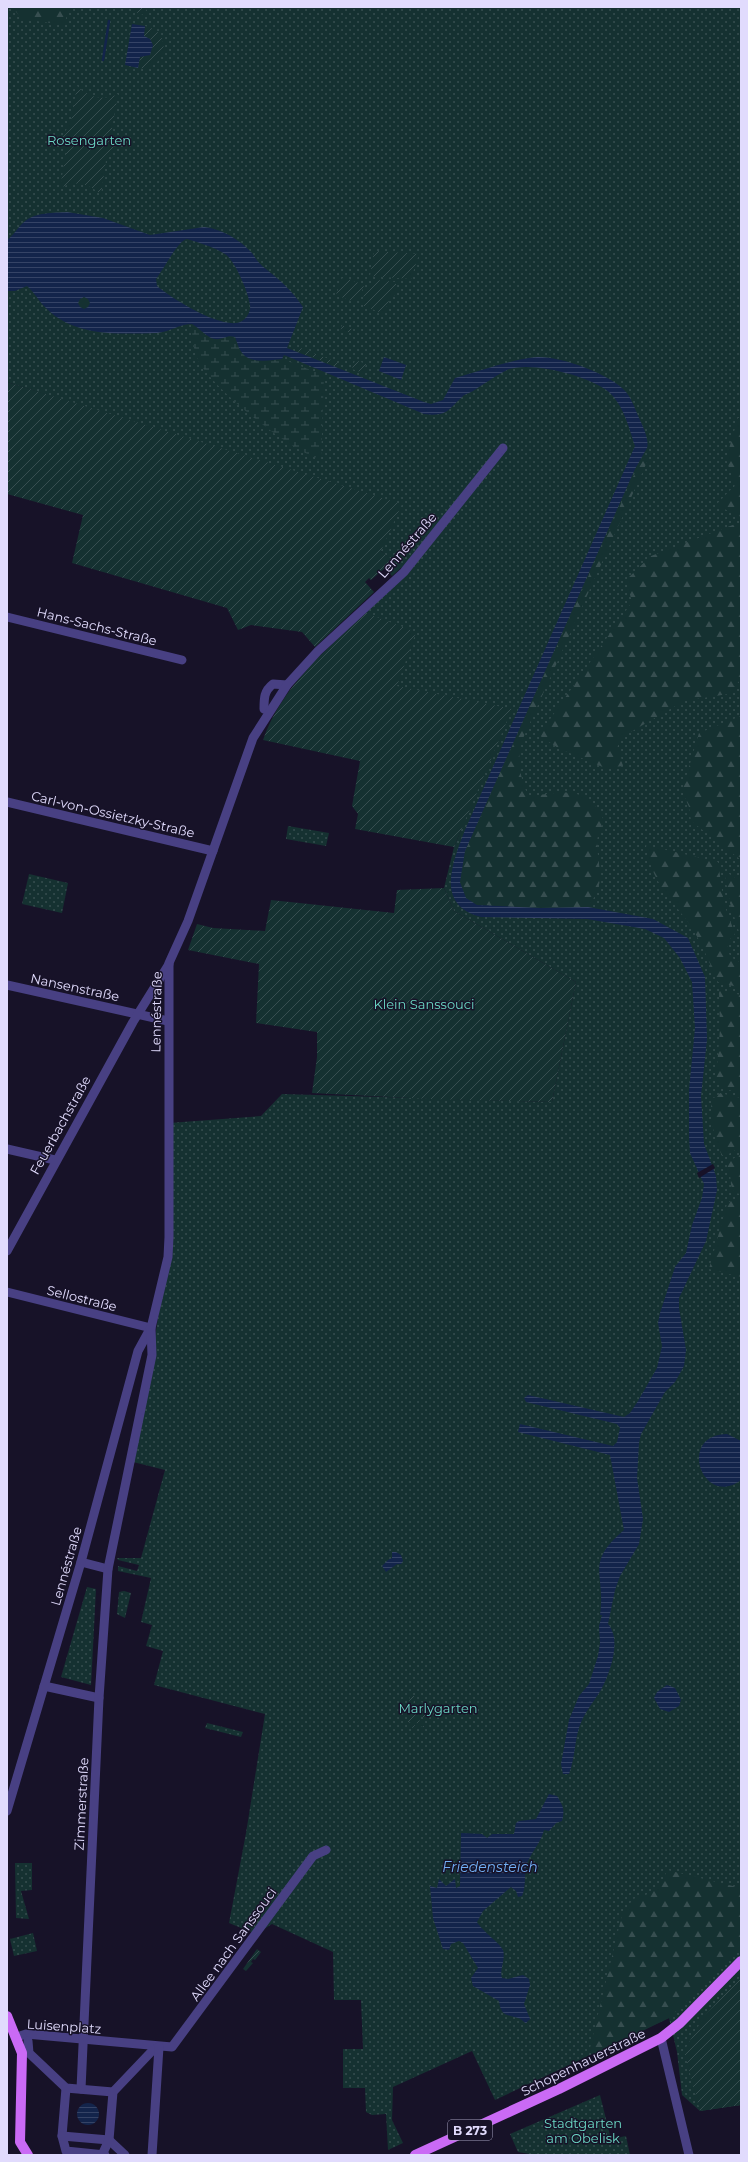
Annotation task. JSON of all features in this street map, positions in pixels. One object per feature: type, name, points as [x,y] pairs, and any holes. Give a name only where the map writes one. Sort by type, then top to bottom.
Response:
[{"type":"main road","name":"Schopenhauerstraße","points":[[415,2155],[559,2089],[661,2038],[680,2023],[741,1961]]},
{"type":"main road","points":[[7,2016],[17,2037]]},
{"type":"main road","name":"Luisenplatz","points":[[17,2037],[23,2060],[20,2142],[28,2155]]},
{"type":"street","name":"Lennéstraße","points":[[263,709],[318,650],[404,572],[503,448]]},
{"type":"street","name":"Hans-Sachs-Straße","points":[[7,617],[182,660]]},
{"type":"street","name":"Lennéstraße","points":[[108,1569],[152,1355],[151,1328],[168,1256],[169,963],[188,921],[213,851],[263,709],[266,689],[273,684],[287,685]]},
{"type":"street","name":"Carl-von-Ossietzky-Straße","points":[[7,802],[213,851]]},
{"type":"street","name":"Feuerbachstraße","points":[[7,1251],[55,1160],[138,1013],[169,963]]},
{"type":"street","name":"Nansenstraße","points":[[7,986],[138,1013]]},
{"type":"street","points":[[138,1013],[168,1020]]},
{"type":"street","points":[[7,1148],[55,1160]]},
{"type":"street","name":"Sellostraße","points":[[7,1292],[151,1328]]},
{"type":"street","name":"Lennéstraße","points":[[7,1811],[81,1562],[138,1351],[151,1328]]},
{"type":"street","points":[[81,1562],[108,1569]]},
{"type":"street","name":"Zimmerstraße","points":[[81,2089],[99,1698],[108,1569]]},
{"type":"street","points":[[44,1686],[99,1698]]},
{"type":"street","name":"Allee nach Sanssouci","points":[[155,2049],[172,2047],[312,1856],[326,1850]]},
{"type":"street","name":"Luisenplatz","points":[[17,2037],[26,2034],[155,2049]]},
{"type":"street","points":[[661,2038],[689,2155]]},
{"type":"street","points":[[28,2041],[29,2052],[66,2088],[113,2092]]},
{"type":"street","points":[[66,2088],[62,2136],[66,2151],[104,2155],[109,2140],[113,2092],[155,2049]]},
{"type":"street","points":[[152,2155],[155,2049]]},
{"type":"street","points":[[62,2136],[109,2140],[125,2155]]},
{"type":"street","points":[[84,2153],[86,2138]]},
{"type":"green space","name":"Marlygarten","points":[[7,7],[741,7],[741,2105],[700,2111],[682,2095],[677,2052],[669,2018],[495,2100],[472,2051],[393,2087],[392,2120],[403,2143],[388,2150],[386,2114],[372,2115],[366,2112],[365,2088],[343,2088],[343,2049],[363,2049],[361,2000],[334,2000],[333,1952],[272,1924],[256,1934],[229,1923],[246,1833],[265,1714],[154,1685],[163,1651],[146,1646],[152,1625],[141,1622],[151,1578],[118,1571],[118,1566],[137,1571],[139,1565],[118,1560],[117,1558],[141,1558],[165,1470],[129,1461],[152,1355],[168,1257],[169,1123],[261,1116],[282,1094],[552,1102],[576,982],[454,911],[444,888],[454,847],[461,830],[307,668],[408,573],[381,551],[135,423],[7,382]]},
{"type":"green space","points":[[12,7],[68,7],[65,25],[22,19]]},
{"type":"green space","points":[[132,7],[149,7],[142,15],[132,10]]},
{"type":"green space","points":[[145,26],[154,30],[160,36],[163,43],[163,50],[161,58],[155,64],[148,67],[138,68],[140,57],[150,55],[153,46],[150,39],[144,36]]},
{"type":"green space","name":"Rosengarten","points":[[77,86],[91,96],[96,97],[102,98],[118,94],[112,128],[115,145],[106,160],[101,195],[87,185],[82,184],[71,184],[60,188],[66,153],[63,136],[71,121]]},
{"type":"green space","points":[[374,251],[419,254],[411,279],[370,276]]},
{"type":"green space","points":[[343,277],[364,285],[359,300],[354,302],[336,295]]},
{"type":"green space","points":[[377,280],[395,282],[397,286],[394,296],[391,295],[384,314],[364,306],[362,301],[368,285],[373,285]]},
{"type":"green space","points":[[84,297],[88,299],[90,303],[88,307],[84,309],[80,307],[78,303],[80,299]]},
{"type":"green space","points":[[313,318],[341,329],[342,325],[352,329],[350,333]]},
{"type":"green space","points":[[192,324],[209,337],[216,338],[231,336],[240,344],[251,359],[264,361],[282,359],[324,375],[321,459],[291,445],[235,402],[219,386],[206,372],[198,360],[193,342]]},
{"type":"green space","points":[[298,347],[339,363],[337,367],[297,351]]},
{"type":"green space","points":[[355,360],[366,364],[365,367],[368,368],[367,372],[364,371],[363,373],[352,369]]},
{"type":"green space","points":[[7,382],[402,504],[381,551],[402,567],[392,576],[385,568],[371,580],[369,578],[365,582],[374,592],[315,647],[302,632],[251,625],[238,630],[227,608],[72,563],[83,515],[7,494]]},
{"type":"green space","points":[[738,418],[741,418],[741,517],[716,505],[735,485],[726,459]]},
{"type":"green space","points":[[642,457],[647,459],[647,462],[520,745],[520,771],[529,797],[563,792],[573,793],[591,801],[598,809],[604,821],[597,839],[600,876],[598,890],[588,907],[524,908],[488,905],[474,902],[466,898],[461,888],[460,876],[465,851]]},
{"type":"green space","points":[[738,523],[741,524],[741,679],[728,694],[684,701],[617,740],[623,766],[605,768],[558,748],[539,735],[632,602],[626,580],[651,556]]},
{"type":"green space","points":[[366,613],[416,632],[397,686],[512,709],[454,847],[355,829],[358,814],[352,806],[360,761],[263,740],[281,703],[293,686],[306,670],[335,641]]},
{"type":"green space","points":[[741,716],[741,860],[691,821],[689,807],[682,791],[699,733]]},
{"type":"green space","points":[[288,826],[329,833],[326,846],[286,839]]},
{"type":"green space","points":[[645,845],[718,862],[724,904],[735,934],[729,942],[728,950],[732,958],[741,962],[741,988],[718,982],[693,929],[656,878],[648,858]]},
{"type":"green space","points":[[724,871],[741,881],[741,932],[739,932],[730,903]]},
{"type":"green space","points":[[29,874],[68,883],[62,913],[22,904]]},
{"type":"green space","name":"Klein Sanssouci","points":[[444,888],[454,911],[576,982],[552,1102],[430,1099],[312,1093],[317,1057],[317,1032],[256,1023],[259,964],[188,950],[197,924],[213,928],[265,931],[271,900],[394,913],[397,890]]},
{"type":"green space","points":[[719,990],[741,995],[741,1093],[721,1088],[716,1080],[720,1029]]},
{"type":"green space","points":[[720,1093],[741,1098],[741,1147],[725,1156],[722,1156],[719,1149],[711,1113],[712,1098],[717,1097]]},
{"type":"green space","points":[[741,1154],[741,1194],[734,1193],[731,1185],[730,1173],[726,1163]]},
{"type":"green space","points":[[733,1199],[741,1201],[741,1277],[709,1269],[727,1204]]},
{"type":"green space","points":[[87,1587],[96,1589],[91,1685],[61,1677]]},
{"type":"green space","points":[[124,1591],[131,1593],[125,1618],[117,1614],[119,1592]]},
{"type":"green space","points":[[410,1694],[415,1697],[412,1708],[420,1702],[424,1703],[415,1712],[428,1714],[426,1717],[415,1717],[424,1724],[424,1727],[419,1726],[412,1720],[417,1731],[415,1734],[410,1722],[407,1722],[407,1705],[409,1705]]},
{"type":"green space","points":[[207,1723],[243,1732],[241,1737],[205,1728]]},
{"type":"green space","points":[[15,1863],[32,1863],[32,1890],[21,1891],[29,1919],[16,1918]]},
{"type":"green space","points":[[667,1870],[741,1888],[741,1944],[727,1963],[669,2018],[593,2055],[590,2048],[622,1915],[633,1899],[650,1893],[659,1885]]},
{"type":"green space","points":[[33,1933],[37,1951],[14,1956],[10,1939]]},
{"type":"green space","points":[[257,1949],[261,1952],[255,1960],[253,1959],[251,1962],[253,1963],[246,1971],[243,1969]]},
{"type":"green space","points":[[741,1976],[741,2105],[700,2111],[684,2051],[703,2018]]},
{"type":"green space","name":"Stadtgarten am Obelisk","points":[[600,2095],[611,2139],[626,2136],[630,2155],[535,2155],[518,2152],[510,2134]]},
{"type":"water","points":[[132,24],[145,26],[144,36],[150,39],[153,45],[150,55],[140,57],[138,68],[125,65]]},
{"type":"water","points":[[67,212],[103,218],[150,235],[204,227],[224,232],[247,248],[262,266],[290,291],[303,307],[287,348],[424,402],[431,404],[443,400],[455,378],[517,360],[547,357],[584,367],[619,385],[626,392],[634,406],[646,435],[648,444],[647,448],[635,469],[465,851],[460,882],[466,898],[477,905],[541,908],[588,907],[653,919],[688,938],[705,977],[707,1039],[701,1096],[704,1144],[716,1176],[717,1190],[706,1241],[679,1298],[679,1308],[686,1350],[684,1366],[675,1382],[665,1392],[641,1434],[637,1478],[643,1519],[639,1544],[620,1576],[615,1590],[608,1624],[614,1638],[611,1665],[602,1688],[586,1712],[579,1726],[569,1774],[563,1774],[561,1764],[569,1720],[579,1696],[589,1684],[598,1656],[600,1643],[599,1626],[602,1615],[600,1615],[600,1561],[604,1552],[624,1530],[610,1455],[518,1432],[520,1424],[613,1446],[617,1442],[620,1428],[617,1424],[526,1402],[524,1398],[528,1395],[624,1417],[630,1413],[657,1368],[662,1346],[658,1323],[660,1313],[675,1267],[686,1253],[692,1225],[702,1198],[704,1184],[690,1153],[689,1137],[689,1090],[695,1028],[692,982],[680,958],[664,938],[645,929],[587,919],[481,917],[466,911],[457,903],[452,893],[451,881],[452,868],[465,830],[635,446],[631,432],[619,404],[609,392],[589,380],[560,371],[530,367],[517,367],[507,370],[464,395],[450,409],[442,413],[432,415],[424,414],[284,355],[282,359],[261,361],[251,359],[247,357],[239,348],[235,337],[229,336],[215,339],[205,334],[192,324],[183,325],[157,333],[128,334],[99,332],[71,325],[58,318],[47,309],[27,286],[15,291],[7,291],[7,240],[22,224],[34,216]],"holes":[[[187,239],[207,245],[229,257],[237,270],[249,300],[250,310],[246,318],[242,321],[234,323],[211,318],[174,298],[157,286],[156,279],[175,249],[179,244]],[[84,297],[88,299],[90,303],[88,307],[84,309],[80,307],[78,303],[80,299]]]},
{"type":"water","points":[[384,357],[406,365],[401,380],[379,371]]},
{"type":"water","points":[[727,1434],[741,1441],[741,1480],[727,1486],[716,1485],[706,1478],[701,1468],[699,1457],[702,1446],[711,1437]]},
{"type":"water","points":[[392,1552],[396,1552],[401,1555],[403,1561],[401,1564],[397,1564],[386,1572],[382,1566],[392,1558]]},
{"type":"water","points":[[667,1685],[675,1688],[681,1700],[679,1706],[669,1712],[660,1709],[654,1698],[657,1692]]},
{"type":"water","name":"Friedensteich","points":[[549,1794],[557,1796],[561,1802],[563,1808],[562,1821],[556,1823],[549,1831],[544,1830],[528,1861],[522,1896],[518,1897],[516,1891],[511,1887],[483,1911],[477,1922],[503,1950],[504,1957],[501,1972],[502,1978],[508,1979],[523,1975],[529,1979],[530,1985],[524,2004],[530,2019],[526,2023],[519,2018],[505,2014],[501,2010],[499,2001],[473,1986],[471,1978],[478,1968],[463,1943],[459,1941],[451,1944],[449,1950],[443,1949],[433,1918],[430,1886],[437,1888],[439,1879],[446,1886],[455,1879],[456,1888],[460,1886],[461,1833],[482,1834],[487,1838],[492,1834],[514,1834],[516,1823],[519,1821],[536,1819]]},
{"type":"water","points":[[88,2103],[96,2106],[99,2114],[96,2122],[88,2125],[80,2122],[77,2114],[80,2106]]},
{"type":"pier","points":[[713,1164],[715,1168],[699,1178],[697,1173]]},
{"type":"waterway","points":[[103,60],[109,21]]}]
